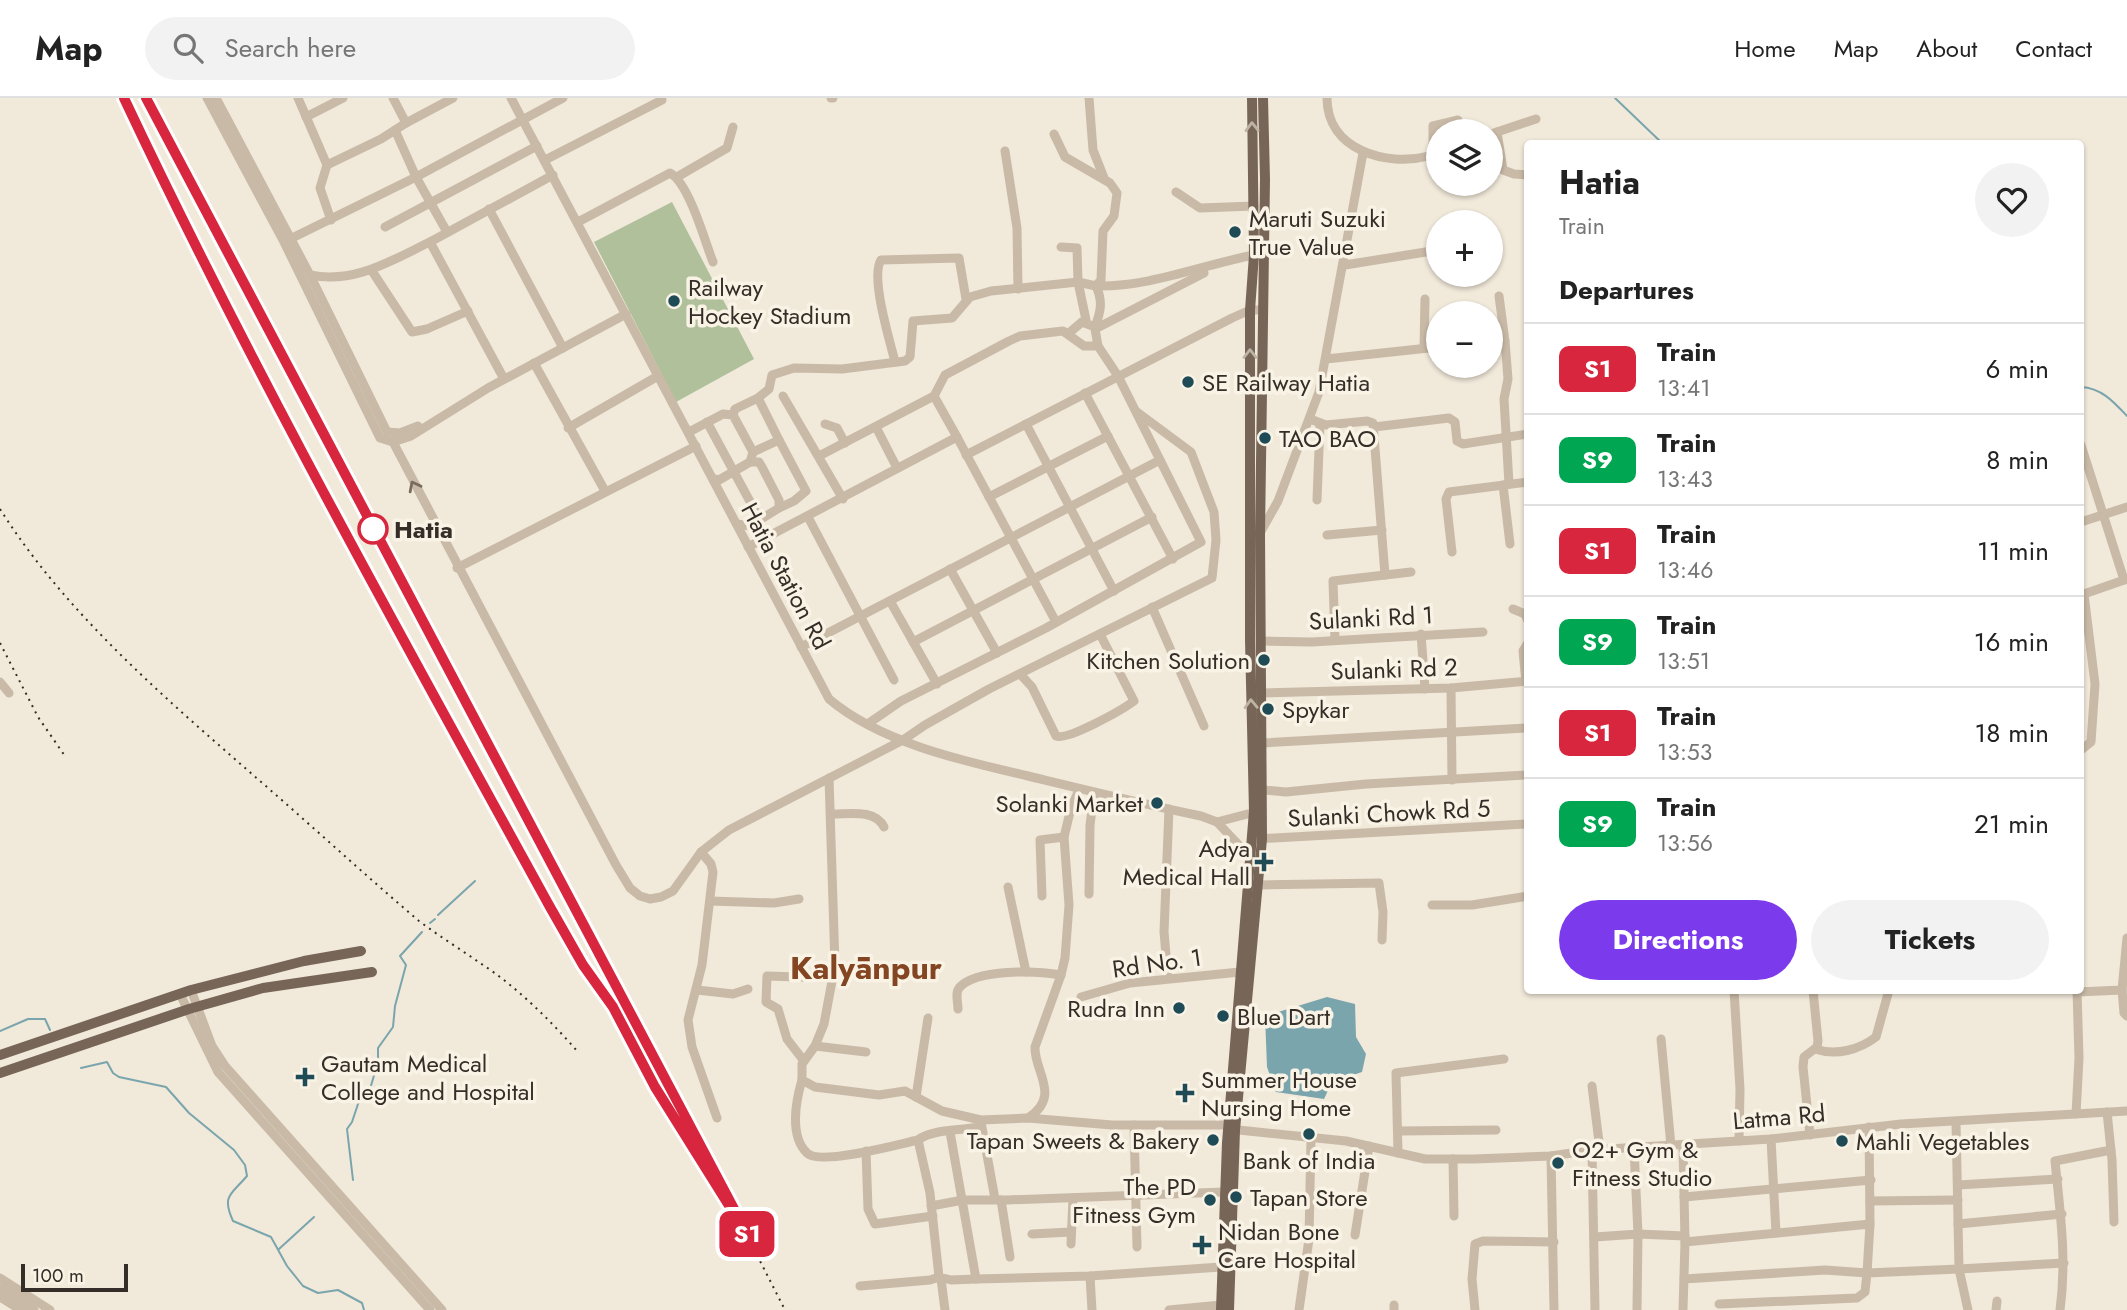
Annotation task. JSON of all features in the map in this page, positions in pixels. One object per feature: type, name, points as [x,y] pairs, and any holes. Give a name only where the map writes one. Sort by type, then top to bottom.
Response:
[{"type":"main road","points":[[1252,98],[1264,790],[1259,811]]},
{"type":"main road","points":[[1224,1308],[1221,1267],[1224,1192],[1259,811],[1251,693],[1256,310],[1265,179],[1263,98]]},
{"type":"main road","points":[[1224,1308],[1230,1128],[1240,972],[1254,885]]},
{"type":"main road","points":[[0,1055],[185,992],[304,961],[361,951]]},
{"type":"main road","points":[[0,1073],[192,1008],[263,988],[372,972]]},
{"type":"street","points":[[207,98],[287,240],[310,275],[387,432],[401,433],[424,426]]},
{"type":"street","points":[[216,98],[287,240],[380,438],[393,442],[411,436],[504,380],[626,314]]},
{"type":"street","points":[[298,98],[327,165],[320,188],[331,220]]},
{"type":"street","points":[[306,117],[343,98]]},
{"type":"street","points":[[393,98],[406,123]]},
{"type":"street","points":[[327,165],[453,98]]},
{"type":"street","name":"Hatia Station Rd","points":[[512,98],[829,699],[842,710],[903,740],[969,763],[1217,822]]},
{"type":"street","points":[[287,240],[416,177],[563,98]]},
{"type":"street","points":[[1089,98],[1093,150],[1104,179]]},
{"type":"street","points":[[1326,98],[1327,115],[1334,128],[1354,149],[1389,157],[1426,157]]},
{"type":"street","points":[[545,160],[662,100]]},
{"type":"street","points":[[1503,130],[1535,119]]},
{"type":"street","points":[[677,177],[727,148],[733,127]]},
{"type":"street","points":[[395,130],[416,177],[447,232]]},
{"type":"street","points":[[869,723],[901,701],[1056,622],[1200,542],[1137,412],[1098,346],[1095,328],[1101,310],[1101,298],[1096,286],[1102,274],[1103,231],[1114,216],[1118,201],[1114,187],[1065,157],[1055,134]]},
{"type":"street","points":[[385,227],[537,146]]},
{"type":"street","points":[[1005,151],[1017,228],[1018,289]]},
{"type":"street","points":[[1260,533],[1278,501],[1319,392],[1332,317],[1345,265],[1363,153]]},
{"type":"street","points":[[1503,170],[1524,174]]},
{"type":"street","points":[[578,222],[670,173],[677,177],[713,262]]},
{"type":"street","points":[[310,275],[323,277],[372,271],[553,175]]},
{"type":"street","points":[[1177,192],[1200,208],[1254,206]]},
{"type":"street","points":[[489,209],[563,348]]},
{"type":"street","points":[[430,242],[504,380]]},
{"type":"street","points":[[1061,247],[1075,247],[1078,251],[1078,282],[1086,320],[1069,333]]},
{"type":"street","points":[[1345,265],[1426,252]]},
{"type":"street","points":[[779,508],[779,500],[759,462],[751,457],[733,415],[735,409],[758,398],[769,389],[772,374],[789,369],[842,369],[895,362],[910,357],[913,321],[952,318],[966,299],[990,291],[1078,282],[1096,286],[1118,286],[1254,255]]},
{"type":"street","points":[[895,362],[879,290],[878,265],[881,260],[959,258],[966,299]]},
{"type":"street","points":[[372,271],[412,332],[427,329],[468,311]]},
{"type":"street","points":[[1095,328],[1204,273]]},
{"type":"street","points":[[1499,296],[1508,379],[1504,399],[1508,437],[1506,484],[1510,544]]},
{"type":"street","points":[[1326,359],[1424,348],[1425,299]]},
{"type":"street","points":[[966,455],[1118,376],[1256,310]]},
{"type":"street","points":[[1082,322],[1095,328]]},
{"type":"street","points":[[819,456],[934,396],[945,375],[1020,336],[1063,331],[1084,346],[1098,346]]},
{"type":"street","points":[[534,363],[605,491]]},
{"type":"street","points":[[568,428],[658,376]]},
{"type":"street","points":[[1085,393],[1131,475],[1173,559]]},
{"type":"street","points":[[783,396],[843,499]]},
{"type":"street","points":[[934,396],[1056,622]]},
{"type":"street","points":[[737,524],[750,526],[794,501],[806,491],[758,398]]},
{"type":"street","points":[[393,442],[457,568],[630,888],[640,896],[650,899],[673,891],[701,852],[729,830],[903,740],[925,725],[1020,674],[1212,578],[1216,525],[1214,512],[1191,452],[1137,412]]},
{"type":"street","points":[[689,432],[723,414],[733,415]]},
{"type":"street","points":[[1374,427],[1449,418],[1455,422],[1459,443],[1524,435]]},
{"type":"street","points":[[1310,419],[1321,424],[1367,421],[1374,427],[1385,575]]},
{"type":"street","points":[[707,422],[760,520]]},
{"type":"street","points":[[825,424],[837,428],[845,443]]},
{"type":"street","points":[[1026,424],[1114,591]]},
{"type":"street","points":[[1317,500],[1321,424]]},
{"type":"street","points":[[876,427],[897,468]]},
{"type":"street","points":[[989,497],[1108,436]]},
{"type":"street","points":[[748,547],[957,437]]},
{"type":"street","points":[[714,479],[719,480],[734,472],[751,457],[779,440]]},
{"type":"street","points":[[457,568],[696,446]]},
{"type":"street","points":[[2084,455],[2125,580],[2084,593]]},
{"type":"street","points":[[801,647],[1160,460]]},
{"type":"street","points":[[1452,552],[1447,495],[1454,490],[1524,482]]},
{"type":"street","points":[[2084,521],[2127,508]]},
{"type":"street","points":[[808,517],[894,680]]},
{"type":"street","points":[[914,642],[1152,517]]},
{"type":"street","points":[[1327,535],[1382,530]]},
{"type":"street","points":[[950,569],[997,653]]},
{"type":"street","points":[[1335,640],[1334,581],[1411,572]]},
{"type":"street","points":[[890,601],[937,684]]},
{"type":"street","points":[[1152,607],[1204,726]]},
{"type":"street","points":[[1513,609],[1524,612]]},
{"type":"street","points":[[2084,609],[2095,693],[2091,742],[2084,749]]},
{"type":"street","name":"Sulanki Rd 1","points":[[1261,641],[1483,632]]},
{"type":"street","points":[[1020,674],[1026,678],[1056,736],[1060,738],[1098,721],[1134,701],[1100,634]]},
{"type":"street","points":[[1421,634],[1425,689]]},
{"type":"street","name":"Sulanki Rd 2","points":[[1261,693],[1451,688],[1524,681]]},
{"type":"street","points":[[0,682],[9,693]]},
{"type":"street","points":[[1451,688],[1452,780]]},
{"type":"street","points":[[1263,743],[1524,728]]},
{"type":"street","points":[[1264,790],[1286,792],[1366,784],[1524,775]]},
{"type":"street","points":[[829,778],[835,953],[824,1024],[815,1046],[804,1061],[795,1119],[806,1153],[819,1157],[866,1152],[981,1124]]},
{"type":"street","points":[[1028,1118],[1038,1110],[1042,1100],[1045,1082],[1035,1047],[1065,958],[1069,905],[1064,837],[1071,808],[1079,790]]},
{"type":"street","points":[[1089,894],[1090,825],[1094,794]]},
{"type":"street","points":[[1168,978],[1164,925],[1169,809]]},
{"type":"street","points":[[1217,822],[1259,811]]},
{"type":"street","points":[[832,814],[872,815],[880,819],[884,827]]},
{"type":"street","points":[[1217,822],[1256,860]]},
{"type":"street","name":"Sulanki Chowk Rd 5","points":[[1258,839],[1524,824]]},
{"type":"street","points":[[1042,896],[1039,843],[1042,839],[1064,837]]},
{"type":"street","points":[[701,852],[711,864],[713,872],[697,990],[690,1006],[689,1034],[717,1118]]},
{"type":"street","points":[[1254,885],[1379,883],[1382,888],[1382,940]]},
{"type":"street","points":[[1008,887],[1026,972]]},
{"type":"street","points":[[1432,905],[1472,905],[1524,898]]},
{"type":"street","points":[[710,901],[765,903],[799,899]]},
{"type":"street","points":[[2127,939],[2122,990],[2124,1013],[2127,1016]]},
{"type":"street","points":[[958,1009],[957,992],[960,987],[975,979],[1026,972],[1061,975]]},
{"type":"street","name":"Rd No. 1","points":[[1081,997],[1130,983],[1240,972]]},
{"type":"street","points":[[804,1061],[787,1039],[778,1009],[766,1002],[767,976],[831,978]]},
{"type":"street","points":[[697,990],[733,994],[748,989]]},
{"type":"street","points":[[2084,991],[2122,990]]},
{"type":"street","points":[[185,992],[218,1072],[430,1310]]},
{"type":"street","points":[[1734,994],[1739,1076],[1739,1141]]},
{"type":"street","points":[[1810,1135],[1803,1067],[1804,1056],[1815,1049],[1818,1041],[1814,994]]},
{"type":"street","points":[[1815,1049],[1829,1052],[1849,1050],[1876,1037],[1888,994]]},
{"type":"street","points":[[2076,1114],[2079,1058],[2077,994]]},
{"type":"street","points":[[192,1008],[212,1046],[238,1082],[442,1310]]},
{"type":"street","points":[[916,1097],[928,1018]]},
{"type":"street","points":[[1661,1039],[1671,1146]]},
{"type":"street","points":[[815,1046],[866,1052]]},
{"type":"street","points":[[1398,1153],[1396,1073],[1504,1059]]},
{"type":"street","points":[[802,1080],[815,1087],[879,1095],[905,1091],[952,1115],[981,1124]]},
{"type":"street","points":[[1592,1086],[1596,1150],[1595,1310]]},
{"type":"street","name":"Latma Rd","points":[[981,1124],[1028,1118],[1080,1125],[1230,1128],[1369,1146],[1424,1159],[1452,1159],[1551,1156],[1596,1150],[1771,1139],[1869,1127],[2127,1111]]},
{"type":"street","points":[[2107,1112],[2114,1222]]},
{"type":"street","points":[[1956,1122],[1959,1269],[1968,1310]]},
{"type":"street","points":[[981,1124],[1010,1257]]},
{"type":"street","points":[[1134,1125],[1134,1195],[1138,1247]]},
{"type":"street","points":[[1719,1304],[1763,1307],[1863,1295],[1870,1224],[1869,1127]]},
{"type":"street","points":[[1399,1131],[1496,1129]]},
{"type":"street","points":[[950,1132],[976,1279]]},
{"type":"street","points":[[1299,1310],[1309,1239],[1311,1138]]},
{"type":"street","points":[[1771,1139],[1776,1233]]},
{"type":"street","points":[[918,1140],[932,1211],[945,1310]]},
{"type":"street","points":[[1682,1310],[1685,1239],[1683,1145]]},
{"type":"street","points":[[1355,1235],[1369,1146]]},
{"type":"street","points":[[1634,1148],[1638,1234],[1637,1310]]},
{"type":"street","points":[[2060,1310],[2064,1263],[2057,1160],[2111,1150]]},
{"type":"street","points":[[866,1152],[868,1209],[875,1224],[932,1211],[963,1200],[1224,1192]]},
{"type":"street","points":[[1551,1156],[1555,1310]]},
{"type":"street","points":[[1452,1159],[1454,1216]]},
{"type":"street","points":[[1958,1185],[2058,1179]]},
{"type":"street","points":[[1684,1197],[1871,1180]]},
{"type":"street","points":[[1071,1244],[1073,1198]]},
{"type":"street","points":[[1870,1201],[1958,1200]]},
{"type":"street","points":[[1958,1224],[2062,1214]]},
{"type":"street","points":[[1595,1237],[1638,1234],[1685,1239],[1870,1224]]},
{"type":"street","points":[[1032,1234],[1071,1232]]},
{"type":"street","points":[[1475,1310],[1472,1269],[1475,1244],[1483,1241],[1554,1242]]},
{"type":"street","points":[[1684,1279],[1825,1270],[1867,1273],[2064,1263]]},
{"type":"street","points":[[860,1286],[940,1278],[1090,1276],[1221,1267]]},
{"type":"street","points":[[1090,1276],[1092,1310]]},
{"type":"street","points":[[0,1278],[22,1289],[50,1310]]},
{"type":"street","points":[[0,1288],[34,1310]]},
{"type":"street","points":[[0,1297],[21,1310]]},
{"type":"street","points":[[1836,1310],[1837,1299]]},
{"type":"street","points":[[1169,1310],[1224,1308]]},
{"type":"green space","name":"Railway Hockey Stadium","points":[[672,202],[754,359],[676,402],[594,242]]},
{"type":"water","points":[[1327,997],[1355,1004],[1356,1037],[1366,1054],[1362,1072],[1332,1082],[1324,1099],[1276,1092],[1267,1067],[1265,1016]]},
{"type":"waterway","points":[[1615,98],[1659,140]]},
{"type":"waterway","points":[[2084,387],[2112,400],[2127,416]]},
{"type":"waterway","points":[[438,915],[475,881]]},
{"type":"waterway","points":[[430,923],[435,919]]},
{"type":"waterway","points":[[353,1180],[347,1129],[358,1104],[370,1089],[378,1062],[378,1048],[393,1027],[395,1006],[406,965],[400,956],[422,932]]},
{"type":"waterway","points":[[0,1031],[28,1019],[45,1019],[50,1030]]},
{"type":"waterway","points":[[81,1068],[107,1062],[113,1073],[119,1077],[166,1087],[189,1113],[234,1150],[245,1165],[247,1176],[228,1200],[233,1221],[271,1237],[287,1266],[303,1286],[318,1293],[338,1290],[362,1303],[364,1310]]},
{"type":"waterway","points":[[279,1249],[314,1217]]},
{"type":"railway","points":[[124,98],[225,303],[385,606],[550,907],[583,965],[613,1007],[655,1087],[691,1144]]},
{"type":"railway","points":[[145,98],[664,1073],[785,1310]]},
{"type":"railway","points":[[0,509],[56,585],[154,687],[419,921],[519,993],[578,1052]]},
{"type":"railway","points":[[0,643],[38,717],[65,756]]},
{"type":"train","name":"S1","points":[[124,98],[193,243],[350,542],[550,907],[583,965],[613,1007],[655,1087],[750,1239],[146,98]]},
{"type":"place","name":"Maruti Suzuki True Value","points":[[1235,232]]},
{"type":"place","name":"Railway Hockey Stadium","points":[[674,301]]},
{"type":"place","name":"SE Railway Hatia","points":[[1188,382]]},
{"type":"place","name":"TAO BAO","points":[[1265,438]]},
{"type":"place","name":"Hatia","points":[[373,529]]},
{"type":"place","name":"Kitchen Solution","points":[[1264,660]]},
{"type":"place","name":"Spykar","points":[[1268,709]]},
{"type":"place","name":"Solanki Market","points":[[1157,803]]},
{"type":"place","name":"Adya Medical Hall","points":[[1264,862]]},
{"type":"place","name":"Rudra Inn","points":[[1179,1008]]},
{"type":"place","name":"Blue Dart","points":[[1223,1016]]},
{"type":"place","name":"Gautam Medical College and Hospital","points":[[305,1077]]},
{"type":"place","name":"Summer House Nursing Home","points":[[1185,1093]]},
{"type":"place","name":"Bank of India","points":[[1309,1134]]},
{"type":"place","name":"Tapan Sweets & Bakery","points":[[1213,1140]]},
{"type":"place","name":"Mahli Vegetables","points":[[1842,1141]]},
{"type":"place","name":"O2+ Gym & Fitness Studio","points":[[1558,1163]]},
{"type":"place","name":"Tapan Store","points":[[1236,1197]]},
{"type":"place","name":"The PD Fitness Gym","points":[[1210,1200]]},
{"type":"place","name":"Nidan Bone Care Hospital","points":[[1202,1245]]},
{"type":"district","name":"Kalyānpur","points":[[866,968]]}]
